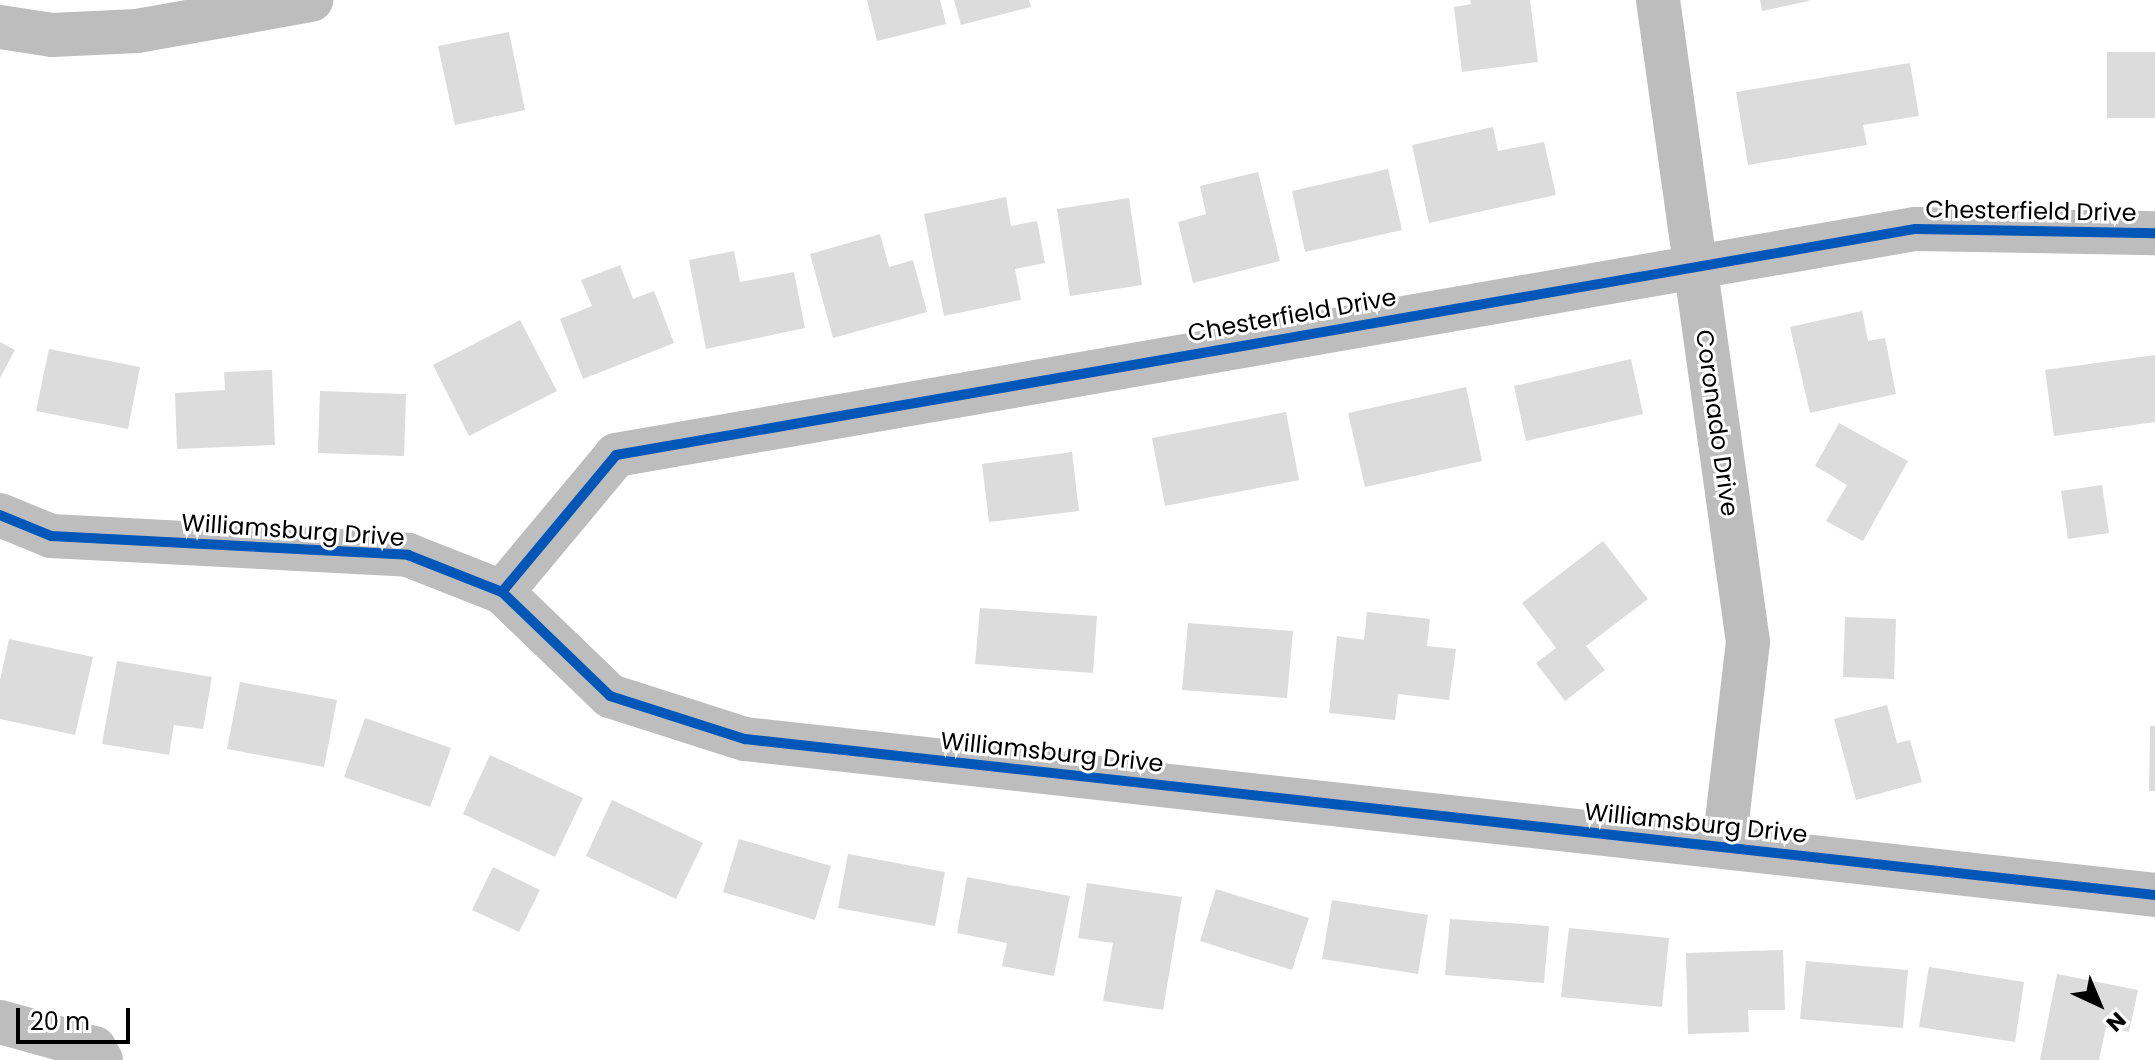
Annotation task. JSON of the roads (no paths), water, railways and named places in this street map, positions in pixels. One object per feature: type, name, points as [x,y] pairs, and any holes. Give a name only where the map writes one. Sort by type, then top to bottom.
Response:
[{"type":"street","points":[[0,27],[52,35],[137,31],[308,0]]},
{"type":"street","name":"Coronado Drive","points":[[1658,0],[1748,642],[1724,846]]},
{"type":"street","name":"Chesterfield Drive","points":[[502,592],[616,455],[1694,265],[1915,229],[2155,233]]},
{"type":"street","name":"Williamsburg Drive","points":[[0,515],[51,536],[408,555],[502,592],[610,696],[745,739],[2155,895]]},
{"type":"street","points":[[0,1022],[94,1048],[101,1060]]}]
